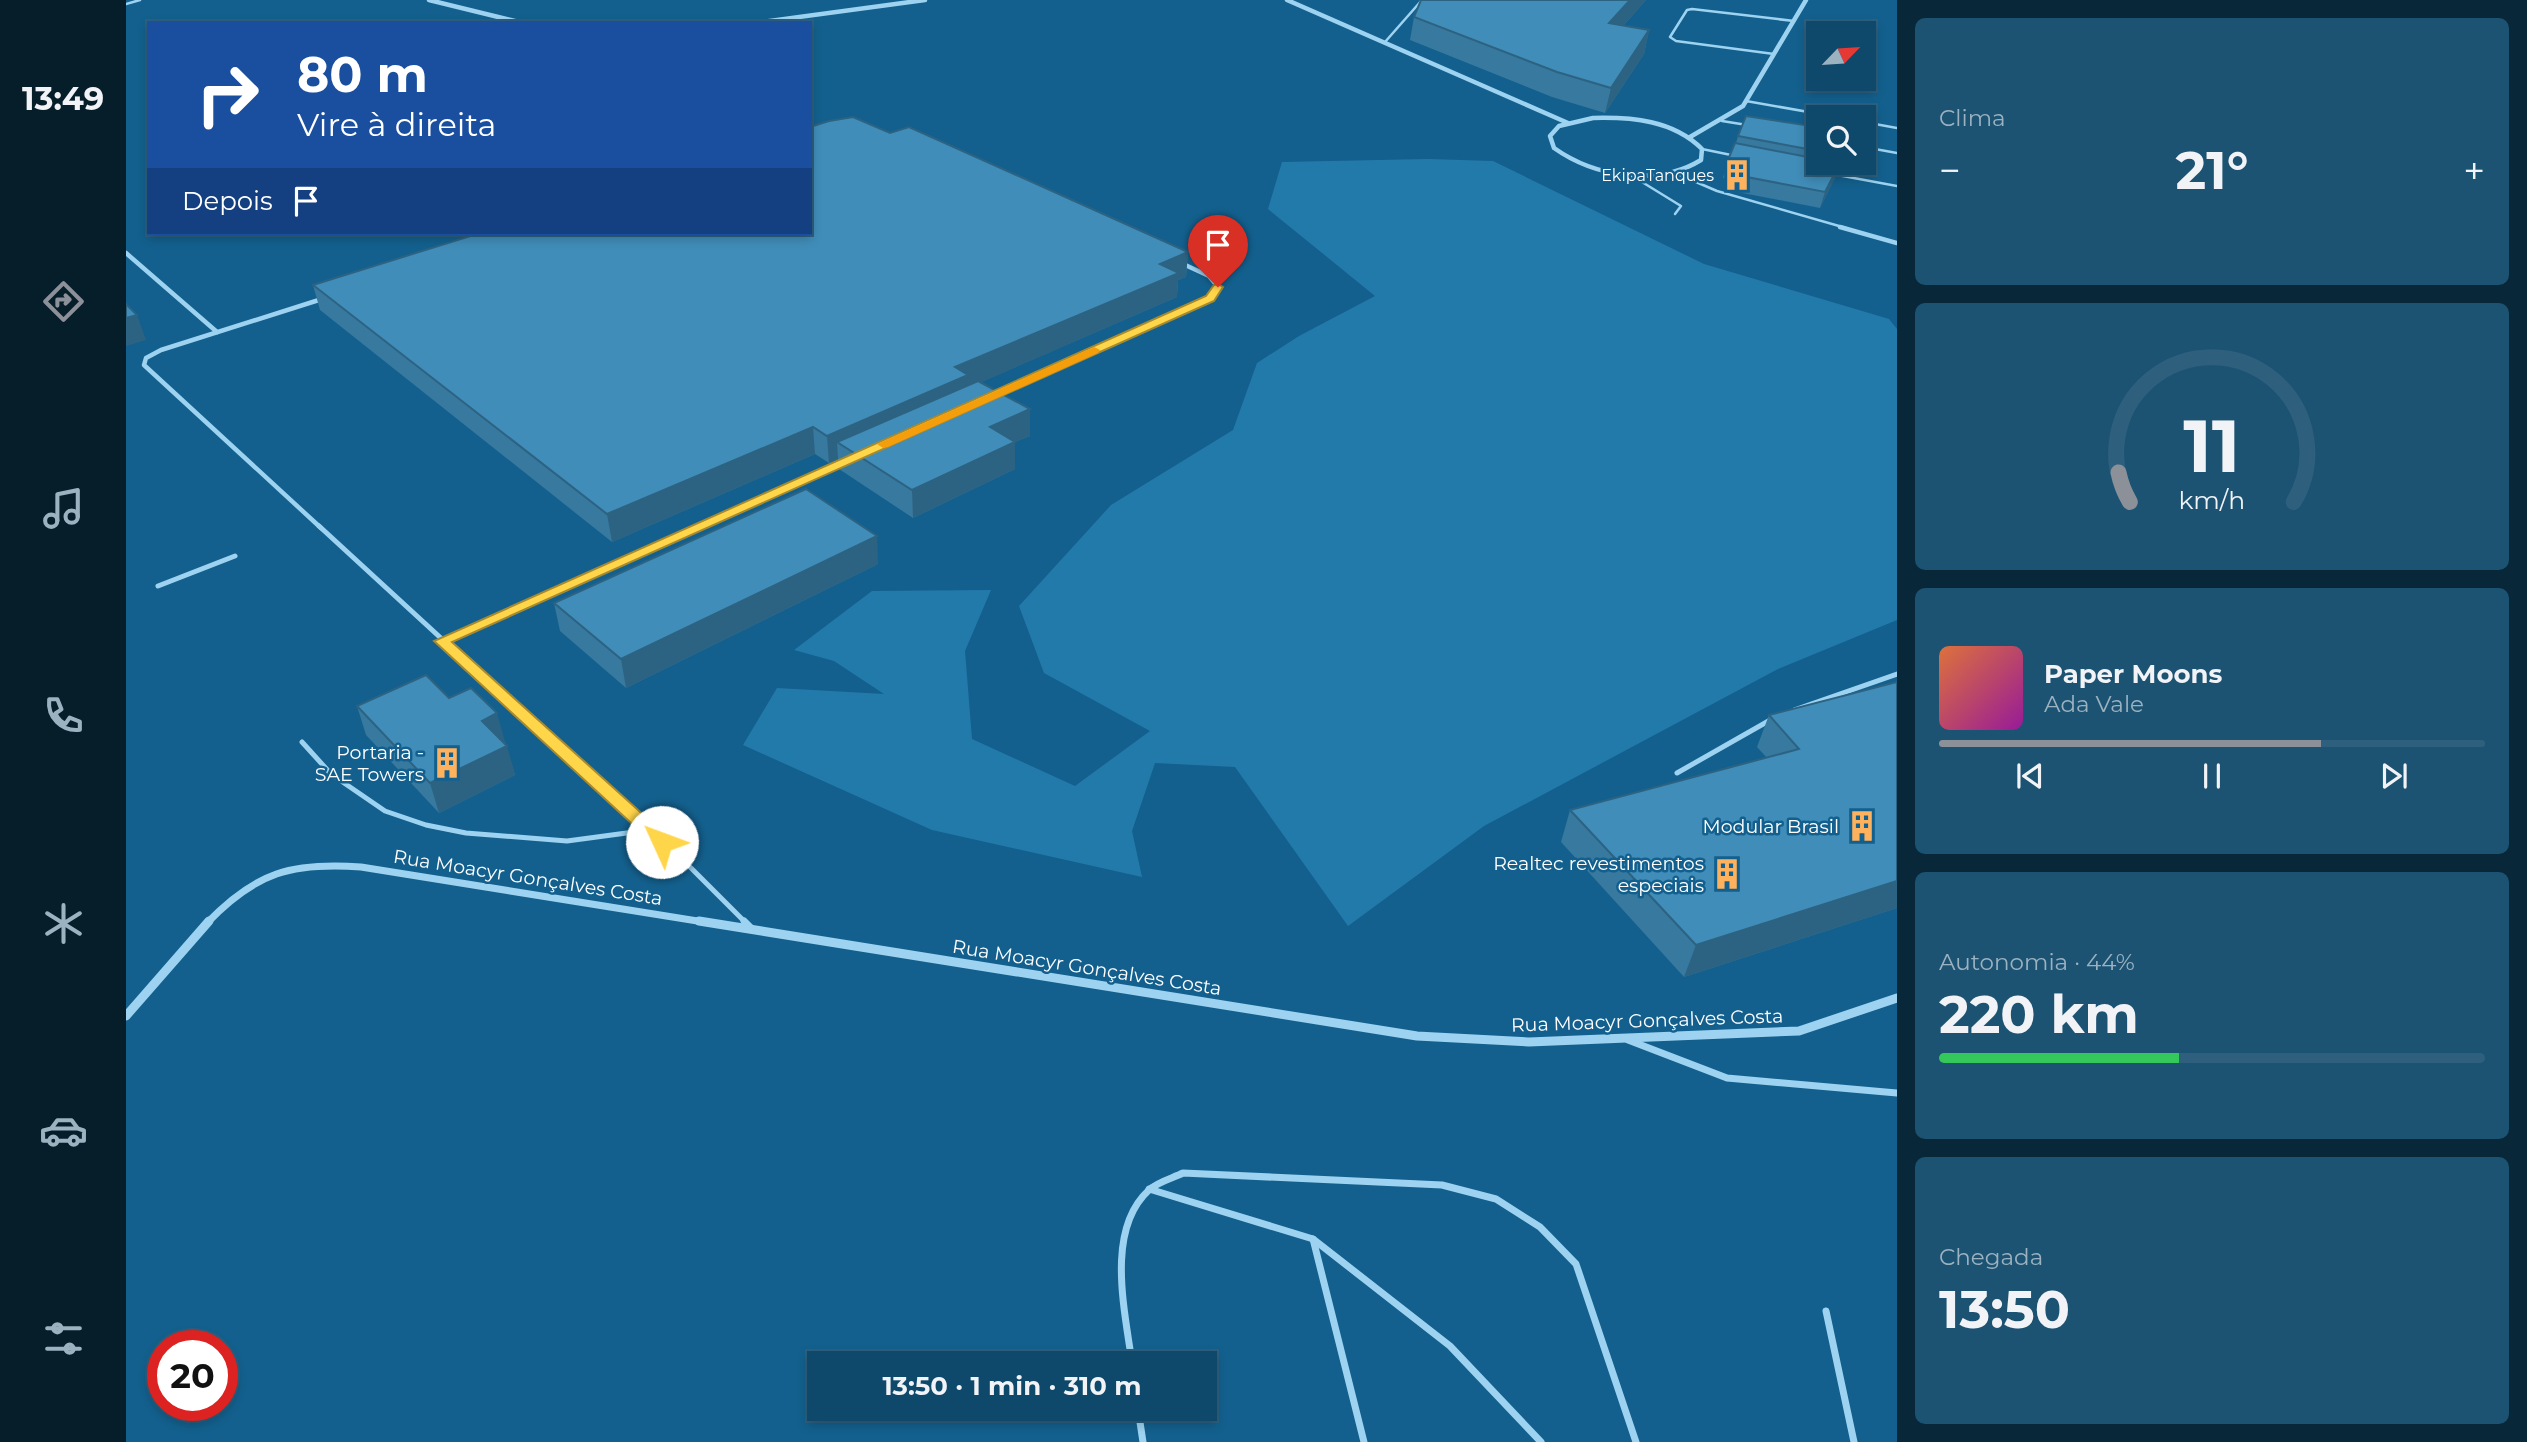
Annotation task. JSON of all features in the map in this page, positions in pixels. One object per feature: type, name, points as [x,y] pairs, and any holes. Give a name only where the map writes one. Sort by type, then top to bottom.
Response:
[{"type":"street","points":[[429,0],[515,21]]},
{"type":"street","points":[[769,21],[925,0]]},
{"type":"street","points":[[1287,0],[1568,123]]},
{"type":"street","points":[[1690,137],[1735,113],[1746,101],[1806,0]]},
{"type":"street","points":[[1607,118],[1638,120],[1667,127],[1690,137],[1702,149],[1701,160],[1686,170],[1675,173],[1629,174],[1590,167],[1560,154],[1550,142],[1550,136],[1559,126],[1607,118]]},
{"type":"street","name":"Rua Moacyr Gonçalves Costa","points":[[126,1016],[221,908],[244,889],[273,873],[319,864],[361,867],[1417,1036],[1529,1042],[1799,1031],[1897,998]]},
{"type":"lane","points":[[126,4],[140,0]]},
{"type":"lane","points":[[1385,43],[1422,0]]},
{"type":"lane","points":[[1774,54],[1676,41],[1670,37],[1687,10],[1692,9],[1794,21]]},
{"type":"lane","points":[[1746,101],[1806,112]]},
{"type":"lane","points":[[1722,121],[1748,125]]},
{"type":"lane","points":[[1876,124],[1897,128]]},
{"type":"lane","points":[[1702,149],[1745,157]]},
{"type":"lane","points":[[1876,149],[1897,153]]},
{"type":"lane","points":[[1675,173],[1717,191],[1897,243]]},
{"type":"lane","points":[[1629,174],[1681,206],[1675,214]]},
{"type":"lane","points":[[1838,175],[1897,186]]},
{"type":"lane","points":[[126,253],[217,332]]},
{"type":"lane","points":[[983,400],[1210,298],[1218,287],[1209,276],[1171,259]]},
{"type":"lane","points":[[322,299],[161,350],[146,358],[144,365],[649,830],[752,929]]},
{"type":"lane","points":[[442,641],[858,456]]},
{"type":"lane","points":[[158,586],[235,556]]},
{"type":"lane","points":[[1788,712],[1897,674]]},
{"type":"lane","points":[[1677,773],[1778,717]]},
{"type":"lane","points":[[302,742],[331,774],[385,811],[426,825],[467,833],[567,841],[649,830]]},
{"type":"lane","points":[[1628,1040],[1727,1078],[1897,1093]]},
{"type":"lane","points":[[1130,1351],[1121,1277],[1126,1223],[1149,1189],[1184,1173],[1442,1185],[1496,1199],[1540,1227],[1576,1264],[1636,1442]]},
{"type":"lane","points":[[1149,1189],[1313,1239],[1450,1346],[1541,1442]]},
{"type":"lane","points":[[1313,1239],[1364,1442]]},
{"type":"lane","points":[[1826,1311],[1854,1442]]},
{"type":"lane","points":[[1140,1421],[1143,1442]]},
{"type":"shaded area","points":[[1428,159],[1493,161],[1704,264],[1889,319],[1897,329],[1897,620],[1778,669],[1484,826],[1348,926],[1235,767],[1155,763],[1132,831],[1142,877],[932,830],[743,745],[777,688],[884,694],[834,661],[794,650],[872,591],[991,590],[965,651],[972,739],[1075,786],[1150,731],[1044,673],[1019,606],[1111,505],[1233,430],[1257,363],[1299,336],[1375,296],[1268,209],[1282,162]]},
{"type":"building","points":[[1421,0],[1630,0],[1609,23],[1649,30],[1611,88],[1557,72],[1414,17]]},
{"type":"building","points":[[1746,116],[1806,125],[1806,149],[1738,136]]},
{"type":"building","points":[[853,117],[890,133],[909,127],[1188,252],[1160,264],[1179,273],[955,367],[968,375],[827,436],[813,427],[607,514],[313,285],[474,235],[812,235],[812,126]]},
{"type":"building","points":[[1735,143],[1806,157],[1806,175],[1834,175],[1825,192],[1731,174],[1737,164],[1727,162]]},
{"type":"building","points":[[126,304],[137,315],[126,318]]},
{"type":"building","points":[[978,381],[1030,409],[990,427],[1015,442],[912,490],[837,442]]},
{"type":"building","points":[[806,489],[877,536],[621,659],[554,603]]},
{"type":"building","points":[[426,675],[449,698],[471,688],[497,713],[482,721],[507,746],[430,783],[357,706]]},
{"type":"building","points":[[1897,682],[1897,881],[1696,945],[1570,810],[1799,749],[1769,715]]},
{"type":"slow traffic","points":[[883,444],[1094,350]]},
{"type":"place","name":"EkipaTanques","points":[[1737,175]]},
{"type":"place","name":"Portaria - SAE Towers","points":[[447,763]]},
{"type":"place","name":"Modular Brasil","points":[[1862,826]]},
{"type":"place","name":"Realtec revestimentos especiais","points":[[1727,874]]},
{"type":"route","points":[[662,842],[442,641],[1210,298],[1218,287]]}]
